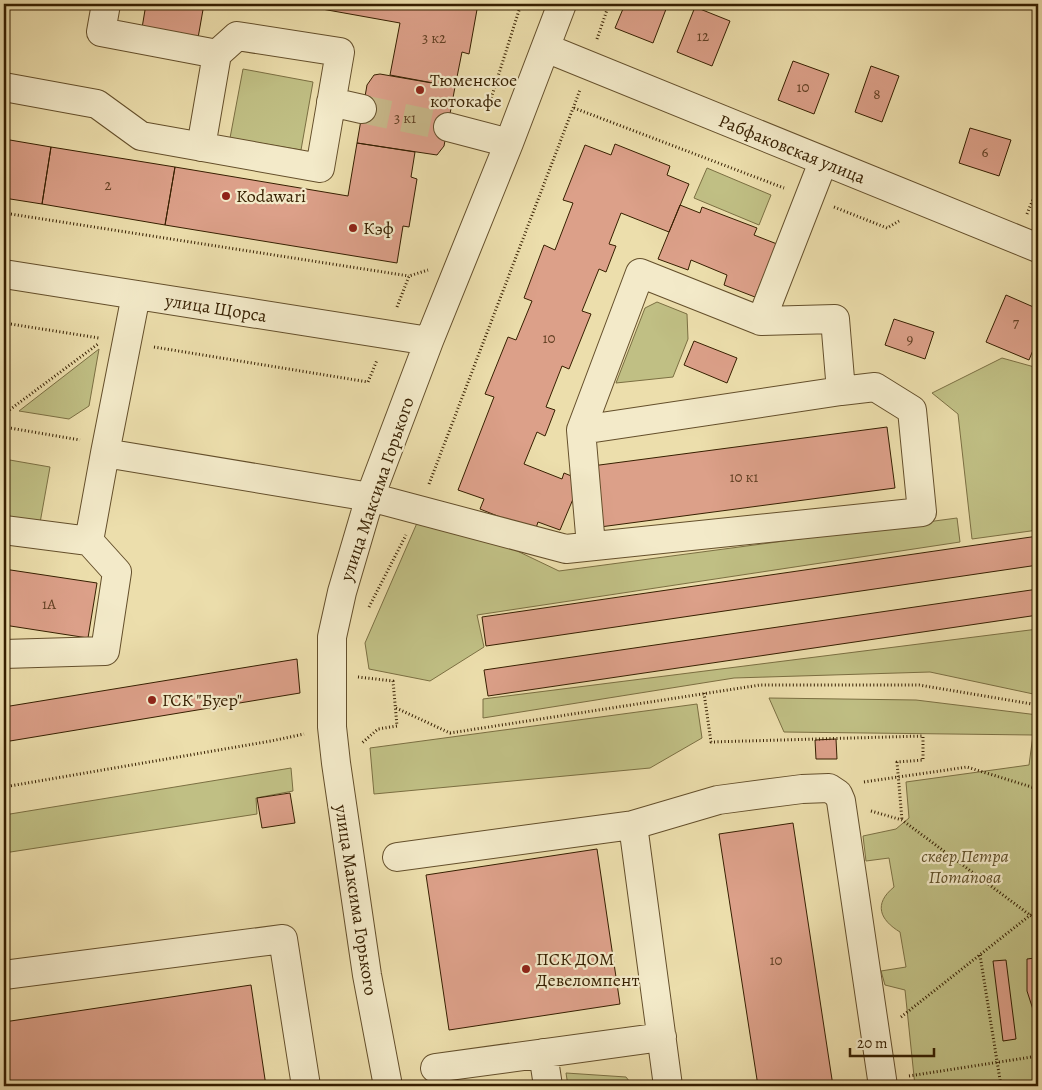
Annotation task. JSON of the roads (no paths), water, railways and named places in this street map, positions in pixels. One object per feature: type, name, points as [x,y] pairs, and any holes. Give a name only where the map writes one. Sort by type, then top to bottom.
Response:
[{"type":"street","points":[[106,4],[101,32],[217,54]]},
{"type":"street","name":"улица Максима Горького","points":[[388,1086],[367,976],[336,763],[332,727],[332,637],[342,592],[370,497],[429,341],[509,143],[562,4]]},
{"type":"street","points":[[4,87],[97,104],[141,136],[200,147],[320,168],[340,52],[237,36],[217,54],[200,147]]},
{"type":"street","name":"Рабфаковская улица","points":[[546,48],[1038,248]]},
{"type":"street","points":[[331,102],[362,109]]},
{"type":"street","points":[[448,127],[509,143]]},
{"type":"street","points":[[761,321],[824,162]]},
{"type":"street","points":[[591,546],[581,430],[640,273],[761,321],[835,319],[841,391]]},
{"type":"street","name":"улица Щорса","points":[[4,274],[429,341]]},
{"type":"street","points":[[89,541],[136,295]]},
{"type":"street","points":[[105,453],[370,497],[566,549],[922,512],[912,410],[875,387],[581,430]]},
{"type":"street","points":[[4,530],[89,541],[117,572],[105,651],[4,654]]},
{"type":"street","points":[[397,857],[632,825],[718,800],[802,789],[829,788],[838,794],[841,801],[883,1083]]},
{"type":"street","points":[[632,825],[668,1086]]},
{"type":"street","points":[[4,975],[283,940],[306,1086]]},
{"type":"street","points":[[435,1068],[662,1037]]},
{"type":"street","points":[[543,1053],[548,1086]]},
{"type":"tunnel","points":[[362,109],[448,127]]},
{"type":"place","name":"Тюменское котокафе","points":[[420,90]]},
{"type":"place","name":"Kodawari","points":[[226,196]]},
{"type":"place","name":"Кэф","points":[[353,228]]},
{"type":"place","name":"ГСК \"Буер\"","points":[[152,700]]},
{"type":"place","name":"ПСК ДОМ Девеломпент","points":[[526,969]]},
{"type":"park label","name":"сквер Петра Потапова","points":[[965,866]]}]
